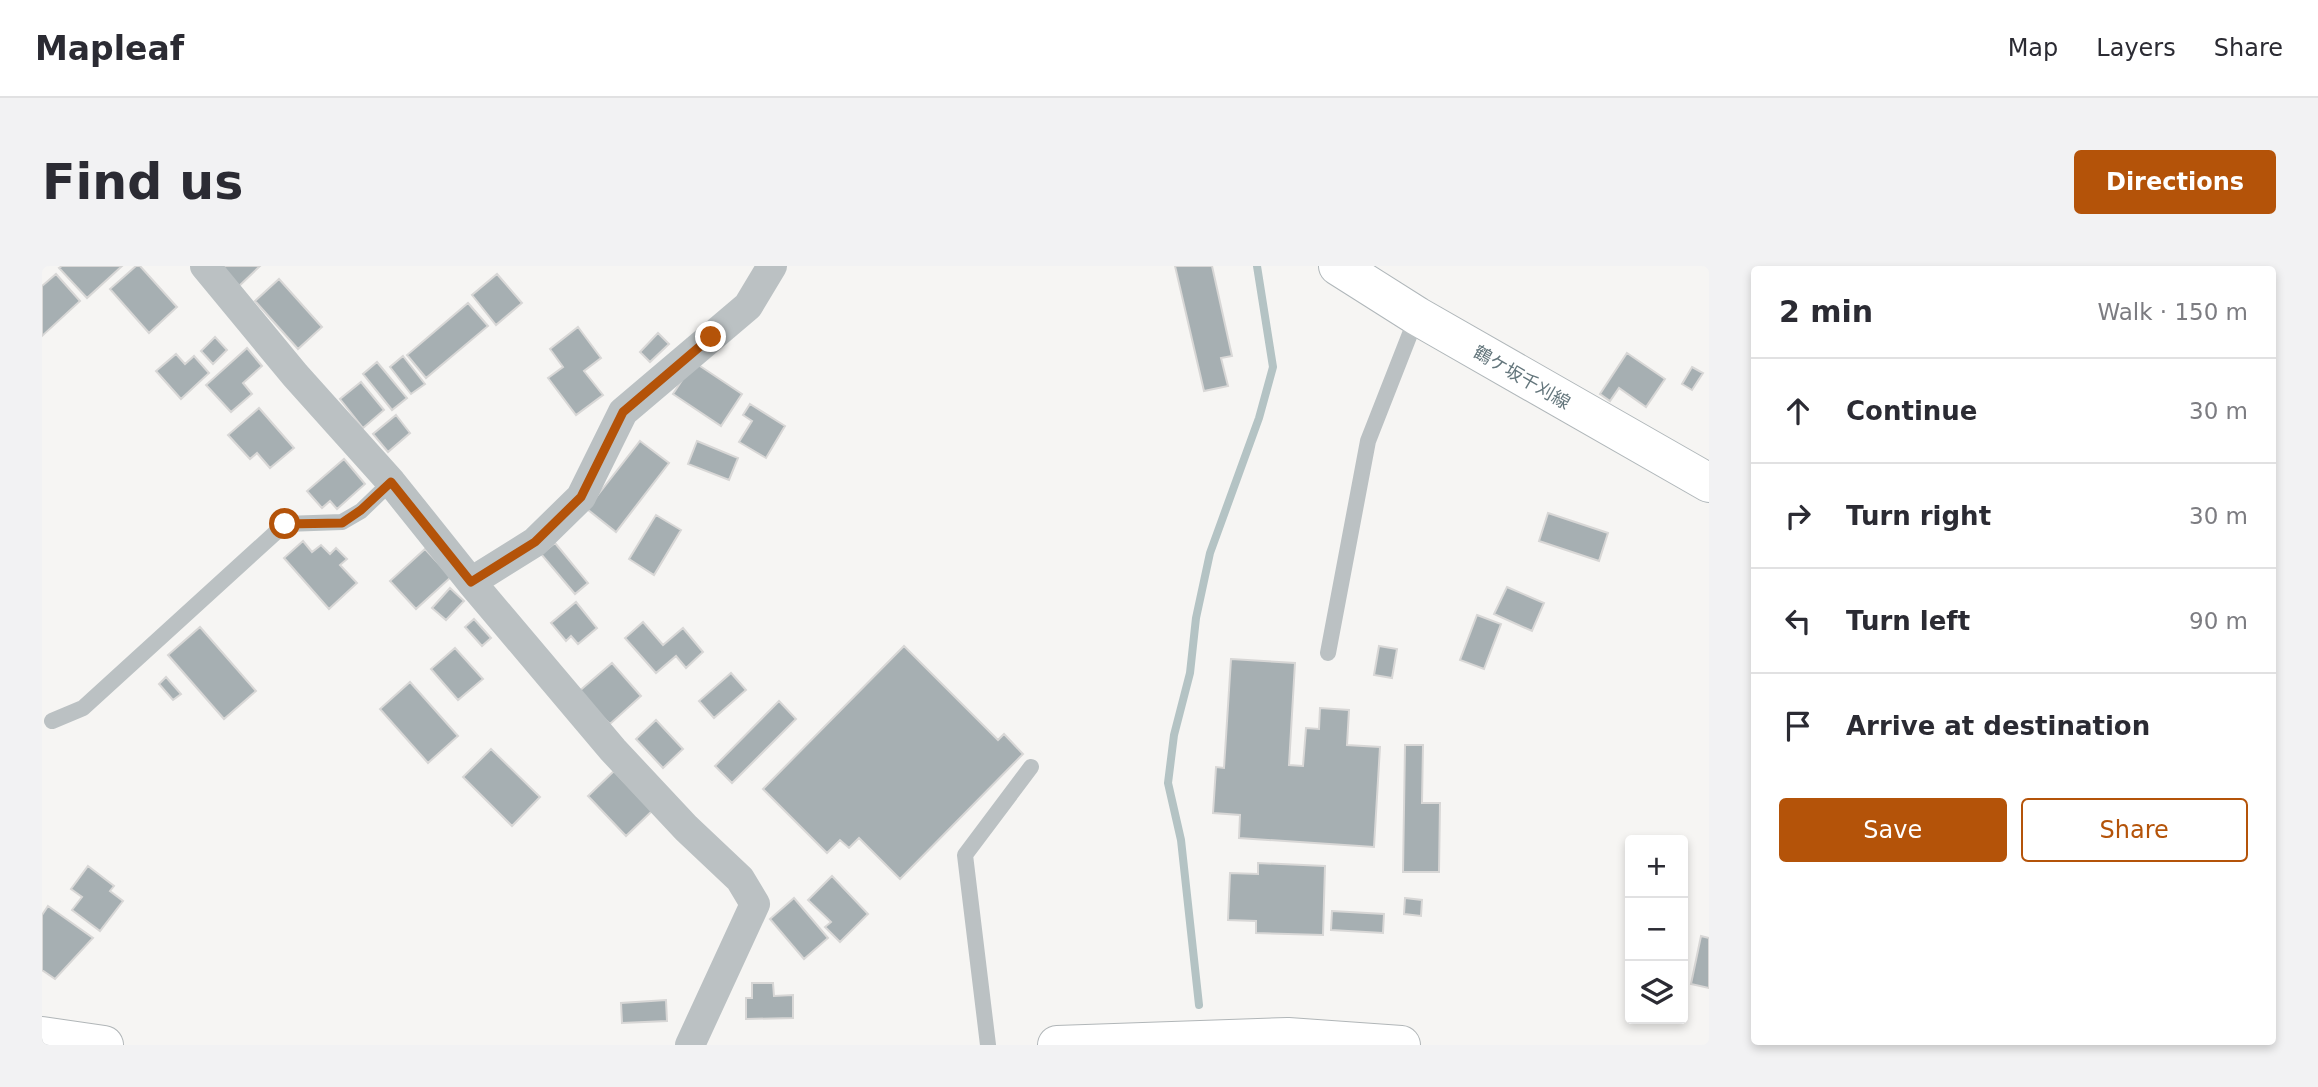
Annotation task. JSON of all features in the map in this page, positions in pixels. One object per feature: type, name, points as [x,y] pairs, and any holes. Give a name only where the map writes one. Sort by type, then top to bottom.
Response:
[{"type":"main road","name":"鶴ケ坂千刈線","points":[[1338,266],[1417,316],[1709,483]]},
{"type":"main road","points":[[42,1036],[104,1045]]},
{"type":"main road","points":[[1057,1045],[1288,1037],[1401,1045]]},
{"type":"street","points":[[205,266],[295,375],[391,482],[471,582],[613,750],[686,828],[740,878],[755,904],[690,1045]]},
{"type":"street","points":[[471,582],[535,542],[581,497],[623,412],[748,306],[772,266]]},
{"type":"lane","points":[[1328,653],[1368,441],[1417,316]]},
{"type":"lane","points":[[52,721],[83,708],[285,524],[342,523],[361,510],[391,482]]},
{"type":"lane","points":[[988,1045],[965,855],[1031,767]]},
{"type":"building","points":[[122,266],[87,298],[59,268]]},
{"type":"building","points":[[136,266],[140,266],[177,307],[149,333],[110,289]]},
{"type":"building","points":[[216,266],[260,266],[237,288]]},
{"type":"building","points":[[1175,266],[1212,266],[1232,356],[1221,358],[1228,386],[1204,391]]},
{"type":"building","points":[[56,274],[80,301],[42,336],[42,286]]},
{"type":"building","points":[[497,274],[522,303],[496,325],[472,295]]},
{"type":"building","points":[[279,279],[322,327],[298,349],[255,301]]},
{"type":"building","points":[[468,303],[488,326],[426,378],[407,355]]},
{"type":"building","points":[[578,327],[601,358],[584,371],[603,395],[576,415],[548,378],[563,367],[550,349]]},
{"type":"building","points":[[658,333],[669,344],[650,362],[640,352]]},
{"type":"building","points":[[215,337],[227,350],[213,364],[201,351]]},
{"type":"building","points":[[247,348],[262,366],[243,383],[252,394],[231,412],[206,385]]},
{"type":"building","points":[[1627,353],[1665,379],[1646,407],[1619,388],[1610,401],[1600,394]]},
{"type":"building","points":[[176,354],[185,364],[194,356],[209,373],[181,399],[156,371]]},
{"type":"building","points":[[403,356],[425,384],[411,394],[390,367]]},
{"type":"building","points":[[377,362],[407,398],[392,410],[363,374]]},
{"type":"building","points":[[694,362],[742,394],[721,426],[673,394]]},
{"type":"building","points":[[1692,367],[1703,373],[1692,390],[1682,384]]},
{"type":"building","points":[[361,382],[384,410],[363,428],[340,399]]},
{"type":"building","points":[[750,404],[785,426],[766,458],[739,442],[752,421],[743,415]]},
{"type":"building","points":[[259,408],[294,448],[270,468],[257,453],[250,459],[228,435]]},
{"type":"building","points":[[396,415],[410,433],[388,452],[373,434]]},
{"type":"building","points":[[640,441],[669,463],[616,532],[587,509]]},
{"type":"building","points":[[697,441],[738,458],[729,480],[688,464]]},
{"type":"building","points":[[344,459],[365,484],[337,509],[330,501],[322,508],[307,491]]},
{"type":"building","points":[[1548,513],[1608,533],[1599,561],[1539,541]]},
{"type":"building","points":[[656,515],[681,530],[654,575],[629,559]]},
{"type":"building","points":[[303,541],[312,552],[321,545],[330,554],[336,548],[347,559],[340,565],[357,583],[329,609],[284,558]]},
{"type":"building","points":[[555,543],[588,583],[575,594],[541,554]]},
{"type":"building","points":[[425,549],[451,577],[416,609],[390,581]]},
{"type":"building","points":[[1507,587],[1544,603],[1532,631],[1494,614]]},
{"type":"building","points":[[450,588],[464,601],[446,620],[432,608]]},
{"type":"building","points":[[576,602],[597,628],[578,644],[571,636],[566,641],[551,623]]},
{"type":"building","points":[[1477,615],[1501,624],[1484,669],[1460,660]]},
{"type":"building","points":[[474,619],[491,638],[482,646],[465,627]]},
{"type":"building","points":[[643,622],[663,645],[683,628],[703,652],[686,668],[676,656],[656,673],[625,638]]},
{"type":"building","points":[[200,627],[256,691],[224,719],[168,655]]},
{"type":"building","points":[[904,646],[998,740],[1004,734],[1023,754],[900,879],[859,838],[849,848],[840,840],[827,853],[763,789]]},
{"type":"building","points":[[1379,646],[1397,649],[1392,678],[1374,675]]},
{"type":"building","points":[[455,648],[483,679],[458,700],[431,669]]},
{"type":"building","points":[[1231,659],[1295,663],[1289,765],[1303,766],[1306,728],[1319,729],[1320,708],[1349,710],[1347,745],[1380,747],[1374,847],[1239,838],[1240,815],[1213,813],[1216,767],[1224,768]]},
{"type":"building","points":[[612,663],[641,696],[610,724],[577,693]]},
{"type":"building","points":[[731,673],[746,690],[714,718],[699,701]]},
{"type":"building","points":[[166,677],[181,694],[173,700],[159,684]]},
{"type":"building","points":[[410,682],[458,736],[428,763],[380,709]]},
{"type":"building","points":[[779,701],[796,719],[732,783],[715,766]]},
{"type":"building","points":[[656,720],[683,749],[663,768],[636,739]]},
{"type":"building","points":[[1405,745],[1423,745],[1422,803],[1440,803],[1439,872],[1403,872]]},
{"type":"building","points":[[491,749],[540,797],[512,826],[463,777]]},
{"type":"building","points":[[614,771],[652,811],[626,836],[588,796]]},
{"type":"building","points":[[1258,863],[1325,866],[1323,935],[1256,933],[1256,921],[1228,920],[1230,873],[1258,874]]},
{"type":"building","points":[[88,866],[114,886],[110,891],[123,901],[100,931],[72,910],[82,897],[71,889]]},
{"type":"building","points":[[832,876],[868,914],[840,942],[825,927],[831,922],[808,900]]},
{"type":"building","points":[[794,898],[828,938],[804,959],[770,919]]},
{"type":"building","points":[[1405,898],[1422,900],[1421,916],[1404,914]]},
{"type":"building","points":[[48,906],[93,938],[55,979],[42,970],[42,915]]},
{"type":"building","points":[[1332,911],[1384,914],[1383,933],[1331,930]]},
{"type":"building","points":[[1701,936],[1709,938],[1709,988],[1691,984]]},
{"type":"building","points":[[752,983],[773,983],[774,996],[793,995],[793,1018],[746,1019],[746,998],[752,998]]},
{"type":"building","points":[[666,1000],[667,1021],[622,1023],[621,1003]]},
{"type":"waterway","points":[[1199,1005],[1181,840],[1168,783],[1174,735],[1190,673],[1196,618],[1210,553],[1259,418],[1273,367],[1257,266]]},
{"type":"route","points":[[285,524],[342,523],[361,510],[391,482],[471,582],[535,542],[581,497],[623,412],[711,337]]}]
